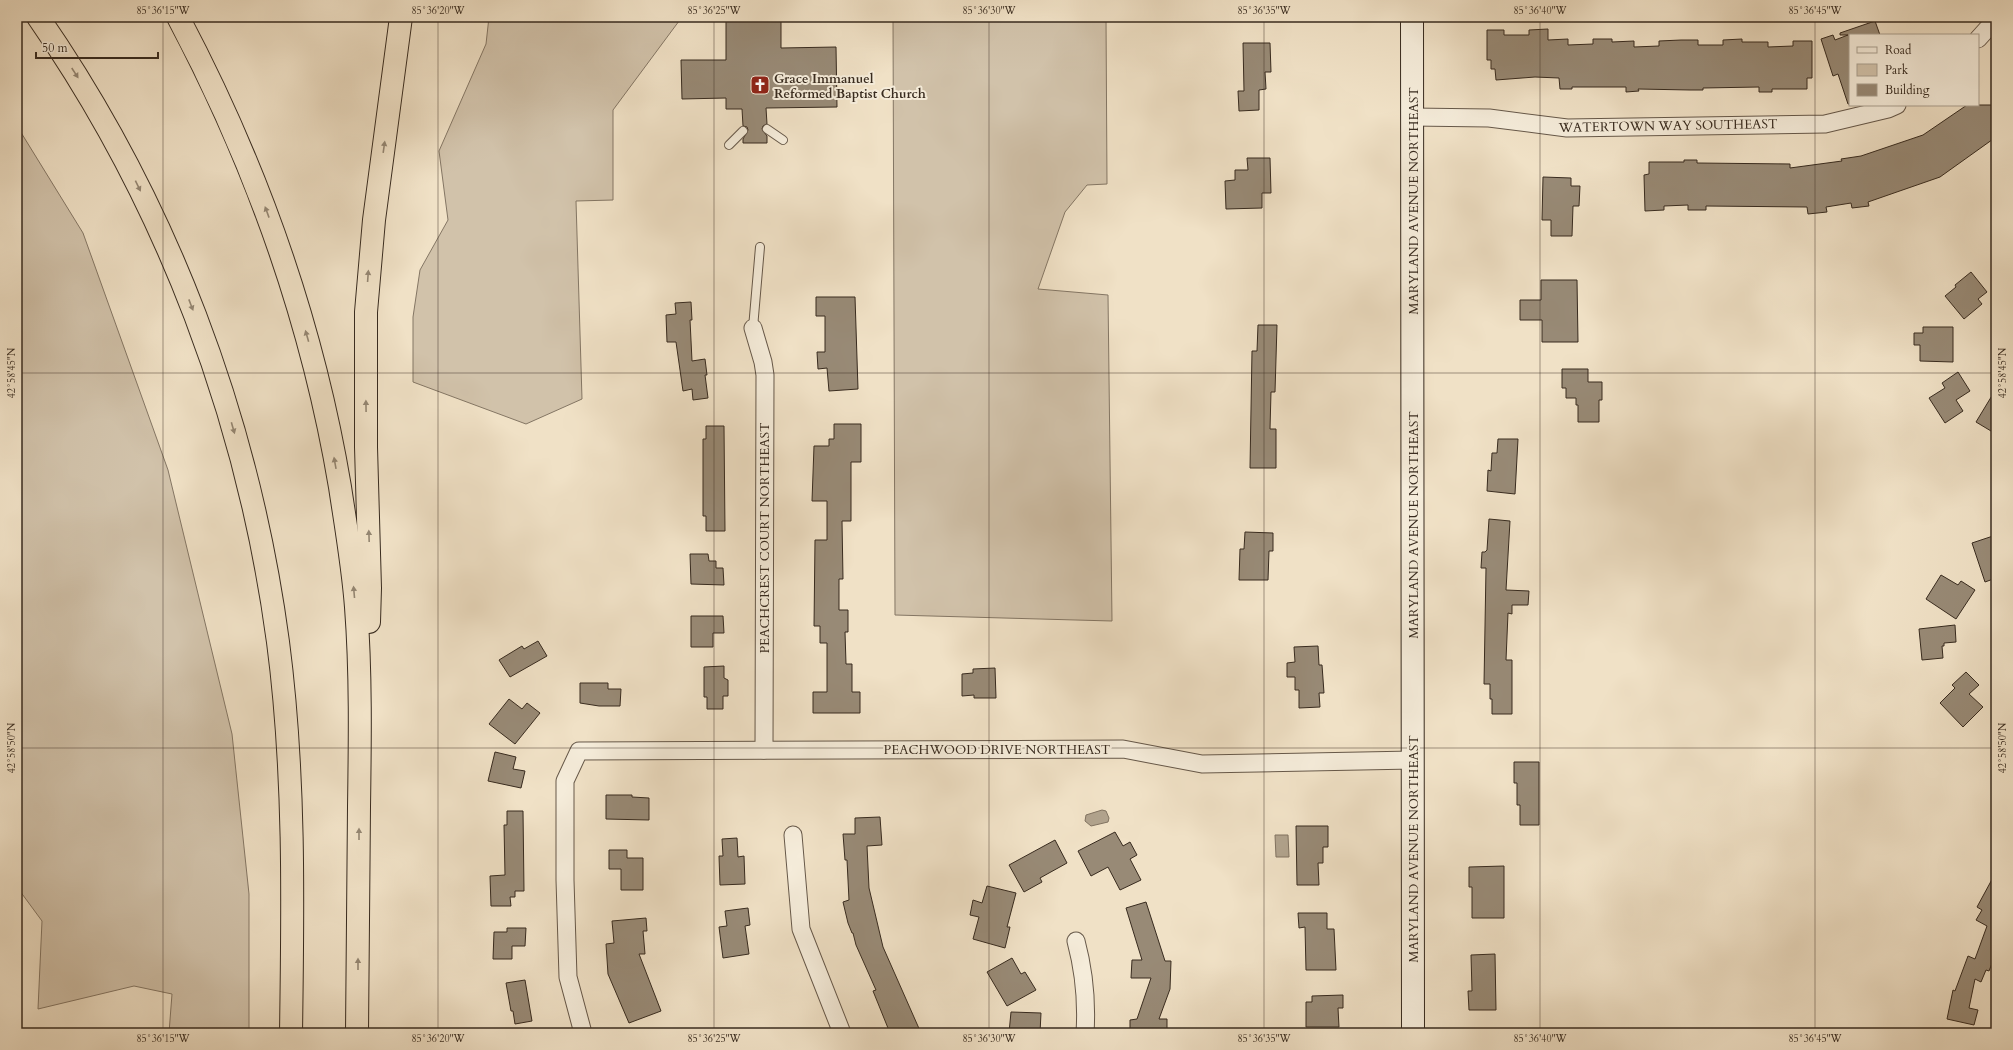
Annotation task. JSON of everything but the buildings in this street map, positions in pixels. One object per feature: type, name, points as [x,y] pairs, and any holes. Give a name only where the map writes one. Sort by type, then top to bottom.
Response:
[{"type":"highway","points":[[38,17],[80,82],[106,126],[158,226],[202,336],[242,458],[272,602],[286,727],[292,886],[291,1033]]},
{"type":"highway","points":[[178,17],[230,121],[280,246],[309,344],[335,462],[350,550],[358,638],[360,728],[358,1033]]},
{"type":"highway","points":[[360,728],[370,588],[366,448],[366,312],[373,227],[402,17]]},
{"type":"street","name":"MARYLAND AVENUE NORTHEAST","points":[[1412,17],[1413,1033]]},
{"type":"street","points":[[1979,38],[1996,18]]},
{"type":"street","name":"WATERTOWN WAY SOUTHEAST","points":[[1412,117],[1490,118],[1567,128],[1825,124],[1888,110],[1895,106]]},
{"type":"street","name":"PEACHCREST COURT NORTHEAST","points":[[753,328],[763,362],[765,375],[764,750]]},
{"type":"street","name":"PEACHWOOD DRIVE NORTHEAST","points":[[583,1033],[568,977],[565,880],[565,781],[579,752],[1123,749],[1202,764],[1413,760]]},
{"type":"street","points":[[793,835],[801,929],[842,1033]]},
{"type":"street","points":[[1076,941],[1081,958],[1086,1010],[1085,1033]]},
{"type":"lane","points":[[767,129],[783,140]]},
{"type":"lane","points":[[729,145],[743,130]]},
{"type":"lane","points":[[753,328],[760,247]]},
{"type":"green space","points":[[489,17],[682,17],[613,110],[613,200],[576,201],[582,399],[526,424],[413,382],[413,317],[420,270],[448,220],[439,151],[486,44]]},
{"type":"green space","points":[[893,17],[1106,17],[1107,184],[1087,185],[1065,212],[1038,289],[1108,295],[1112,621],[895,615]]},
{"type":"green space","points":[[17,126],[83,233],[168,470],[232,734],[249,894],[249,1033],[169,1033],[172,994],[134,986],[38,1009],[42,921],[17,887]]},
{"type":"shaded area","points":[[1102,810],[1106,811],[1109,818],[1108,822],[1091,826],[1085,821],[1086,815]]},
{"type":"shaded area","points":[[1275,835],[1288,835],[1289,857],[1276,857]]},
{"type":"place","name":"Grace Immanuel Reformed Baptist Church","points":[[760,85]]}]
